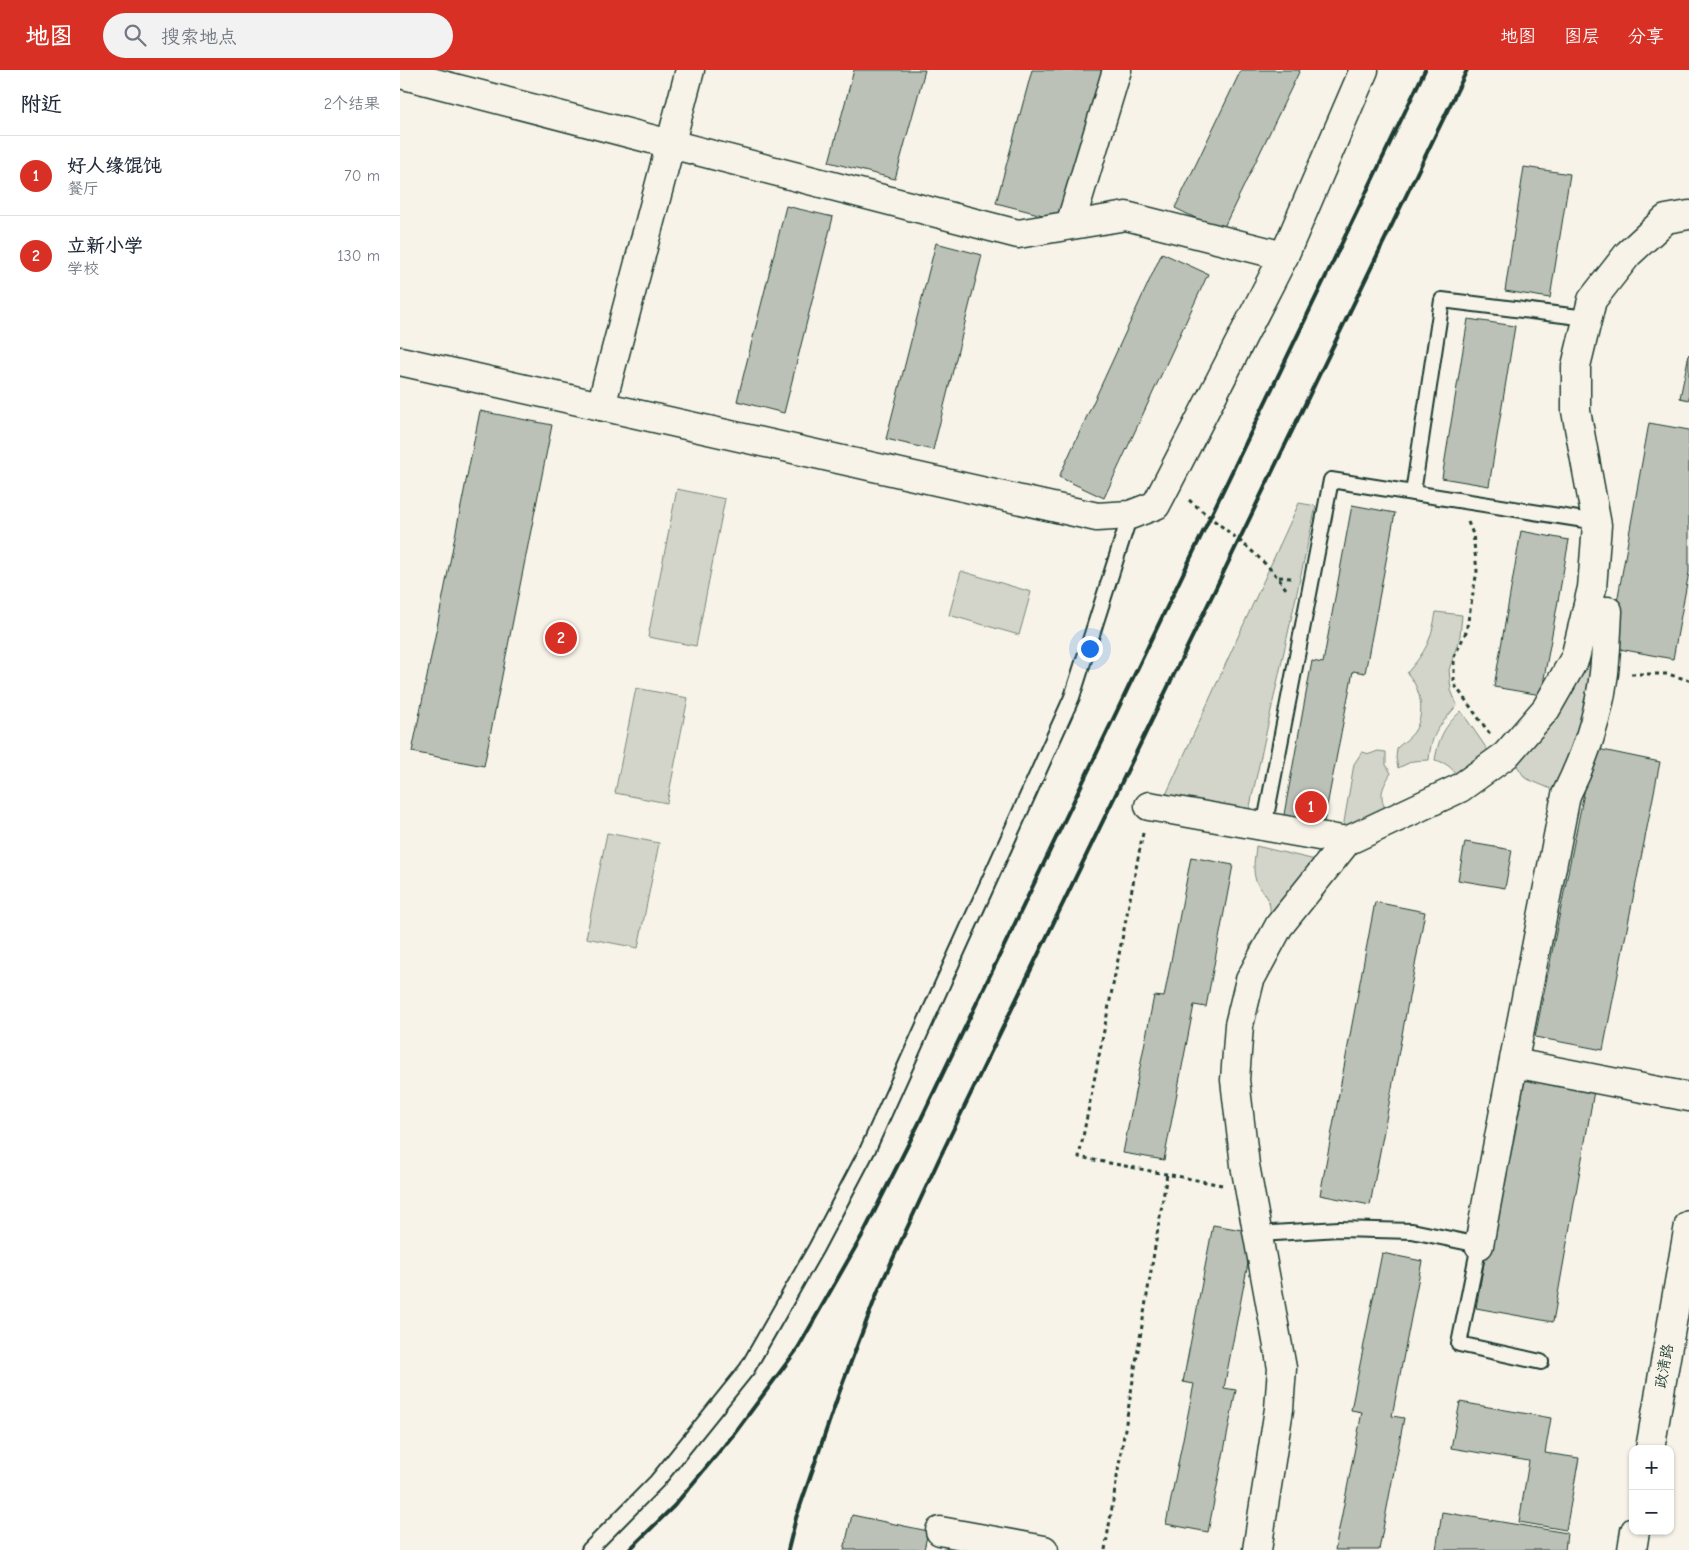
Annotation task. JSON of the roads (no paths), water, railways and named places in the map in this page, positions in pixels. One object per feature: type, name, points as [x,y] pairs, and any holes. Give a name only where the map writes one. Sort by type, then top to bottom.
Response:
[{"type":"street","points":[[601,406],[690,70]]},
{"type":"street","points":[[1070,225],[1117,70]]},
{"type":"street","points":[[400,361],[1097,517],[1130,515],[1156,504],[1168,482],[1284,256],[1364,70]]},
{"type":"street","points":[[400,74],[1018,234],[1126,216],[1284,256]]},
{"type":"street","points":[[1257,1550],[1279,1409],[1282,1368],[1250,1190],[1235,1080],[1239,1025],[1250,980],[1279,926],[1347,841],[1460,788],[1506,755],[1546,709],[1575,658],[1592,588],[1597,522],[1576,411],[1576,366],[1592,300],[1628,254],[1666,219],[1689,215]]},
{"type":"street","points":[[1479,1245],[1566,795],[1580,766],[1595,720],[1604,674],[1608,611]]},
{"type":"street","points":[[1149,806],[1347,841]]},
{"type":"street","points":[[1514,1063],[1689,1097]]},
{"type":"street","name":"政清路","points":[[1651,1445],[1689,1225]]},
{"type":"street","points":[[940,1531],[1044,1550]]},
{"type":"street","points":[[1632,1550],[1634,1535]]},
{"type":"lane","points":[[1413,493],[1442,300],[1587,318]]},
{"type":"lane","points":[[1264,827],[1331,480],[1597,522]]},
{"type":"lane","points":[[589,1550],[657,1481],[747,1370],[816,1248],[868,1149],[1072,697],[1130,515]]},
{"type":"lane","points":[[1258,1234],[1339,1229],[1412,1231],[1479,1245],[1459,1344],[1541,1362]]},
{"type":"railway","points":[[629,1550],[674,1506],[734,1434],[798,1348],[863,1234],[920,1121],[1425,70]]},
{"type":"railway","points":[[788,1550],[796,1518],[839,1393],[878,1291],[940,1157],[1467,70]]},
{"type":"place","name":"立新小学","points":[[561,638]]},
{"type":"place","name":"好人缘馄饨","points":[[1311,807]]}]
